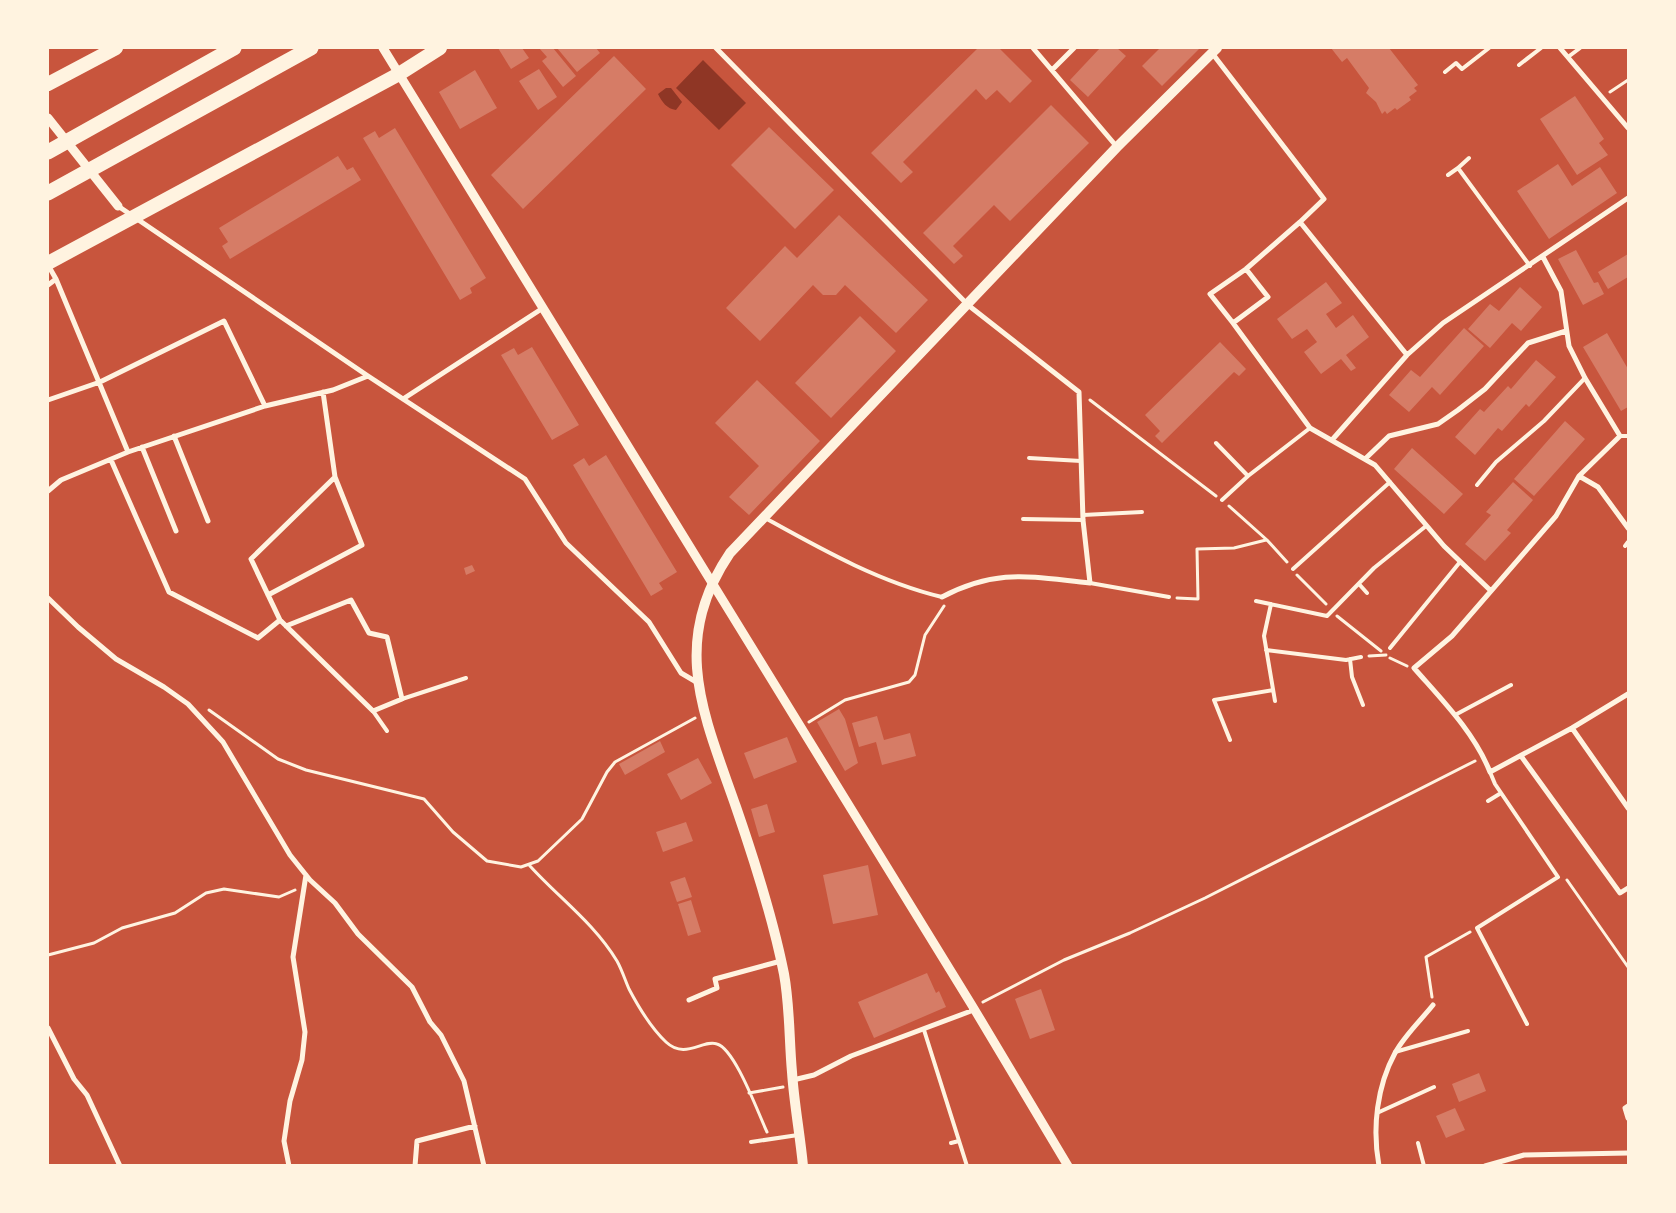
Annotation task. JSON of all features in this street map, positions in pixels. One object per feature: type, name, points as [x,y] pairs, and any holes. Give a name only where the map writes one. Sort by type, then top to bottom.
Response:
[{"type":"highway","points":[[48,84],[116,48]]},
{"type":"highway","points":[[48,152],[234,48]]},
{"type":"highway","points":[[48,193],[311,48]]},
{"type":"highway","points":[[48,263],[399,74],[440,48]]},
{"type":"main road","points":[[803,1166],[793,1083],[789,1013],[781,961],[767,905],[705,714],[698,683],[696,665],[698,625],[712,585],[730,553],[763,517],[968,305],[1117,147],[1215,50]]},
{"type":"street","points":[[382,48],[974,1007],[1068,1166]]},
{"type":"street","points":[[716,48],[968,305],[1079,392],[1083,517],[1090,582],[1008,576],[977,581],[942,597]]},
{"type":"street","points":[[1033,48],[1117,147]]},
{"type":"street","points":[[1052,70],[1074,48]]},
{"type":"street","points":[[1560,48],[1628,128]]},
{"type":"street","points":[[1215,50],[1324,199],[1246,269],[1210,294],[1310,428],[1375,465],[1426,526],[1490,590]]},
{"type":"street","points":[[48,118],[118,206],[402,399],[525,479],[566,543],[649,622],[680,672],[698,683]]},
{"type":"street","points":[[1332,440],[1407,355],[1443,323],[1628,198]]},
{"type":"street","points":[[1300,222],[1407,355]]},
{"type":"street","points":[[1543,257],[1561,291],[1568,346],[1584,378],[1620,436],[1579,476],[1556,516],[1452,636],[1414,668],[1455,715],[1484,757],[1490,772],[1572,728],[1628,694]]},
{"type":"street","points":[[48,263],[100,382],[128,452]]},
{"type":"street","points":[[1233,323],[1268,297],[1246,269]]},
{"type":"street","points":[[48,285],[56,279]]},
{"type":"street","points":[[402,399],[543,308]]},
{"type":"street","points":[[48,400],[100,382],[224,321],[265,406]]},
{"type":"street","points":[[1365,459],[1389,436],[1438,424],[1458,410],[1485,389],[1528,342],[1566,331]]},
{"type":"street","points":[[48,491],[61,480],[128,452],[265,406],[323,392],[368,376]]},
{"type":"street","points":[[268,595],[362,545],[335,477],[323,392]]},
{"type":"street","points":[[174,436],[208,521]]},
{"type":"street","points":[[142,447],[176,531]]},
{"type":"street","points":[[111,460],[170,592],[258,638],[280,620]]},
{"type":"street","points":[[1579,476],[1598,487],[1628,528]]},
{"type":"street","points":[[286,626],[351,600],[369,633],[387,636],[402,699],[374,712],[286,626],[280,620],[251,559],[335,477]]},
{"type":"street","points":[[48,598],[78,627],[116,659],[188,704],[206,723],[223,742],[290,855],[306,875],[335,903],[358,934],[412,987],[430,1022],[441,1035],[464,1081],[484,1166]]},
{"type":"street","points":[[1572,728],[1628,808]]},
{"type":"street","points":[[1521,756],[1620,893],[1628,888]]},
{"type":"street","points":[[289,1166],[284,1141],[290,1101],[302,1060],[305,1032],[293,956],[306,875]]},
{"type":"street","points":[[688,1000],[717,988],[715,979],[781,961]]},
{"type":"street","points":[[1379,1166],[1376,1152],[1378,1096],[1395,1052],[1433,1005]]},
{"type":"street","points":[[793,1083],[814,1075],[851,1056],[971,1012],[974,1007]]},
{"type":"street","points":[[48,1028],[74,1079],[87,1095],[120,1166]]},
{"type":"street","points":[[1628,1106],[1625,1108],[1628,1118]]},
{"type":"street","points":[[415,1166],[417,1141],[475,1126]]},
{"type":"street","points":[[1485,1166],[1524,1155],[1628,1153]]},
{"type":"lane","points":[[1445,72],[1456,63],[1462,69],[1489,48]]},
{"type":"lane","points":[[1518,65],[1541,48]]},
{"type":"lane","points":[[1568,57],[1580,48]]},
{"type":"lane","points":[[1448,175],[1469,158]]},
{"type":"lane","points":[[1458,168],[1530,266]]},
{"type":"lane","points":[[1477,485],[1496,462],[1544,420],[1584,378]]},
{"type":"lane","points":[[1222,500],[1248,476],[1310,428]]},
{"type":"lane","points":[[1620,436],[1628,436]]},
{"type":"lane","points":[[1216,442],[1248,476]]},
{"type":"lane","points":[[1029,458],[1081,461]]},
{"type":"lane","points":[[1293,569],[1390,482]]},
{"type":"lane","points":[[1024,519],[1142,512]]},
{"type":"lane","points":[[763,517],[840,560],[920,592],[942,597]]},
{"type":"lane","points":[[1256,601],[1327,616],[1374,568],[1426,526]]},
{"type":"lane","points":[[1390,648],[1460,562]]},
{"type":"lane","points":[[1090,582],[1169,597]]},
{"type":"lane","points":[[1359,584],[1367,593]]},
{"type":"lane","points":[[1270,604],[1264,636],[1275,701]]},
{"type":"lane","points":[[1266,650],[1350,659],[1361,658]]},
{"type":"lane","points":[[1350,659],[1352,677],[1363,705]]},
{"type":"lane","points":[[402,699],[466,678]]},
{"type":"lane","points":[[1455,715],[1511,685]]},
{"type":"lane","points":[[1230,740],[1214,700],[1273,690]]},
{"type":"lane","points":[[374,712],[387,730]]},
{"type":"lane","points":[[1490,772],[1501,794],[1558,877],[1476,928],[1528,1024]]},
{"type":"lane","points":[[1488,801],[1501,794]]},
{"type":"lane","points":[[924,1030],[967,1166]]},
{"type":"lane","points":[[1395,1052],[1468,1031]]},
{"type":"lane","points":[[1378,1113],[1434,1087]]},
{"type":"lane","points":[[751,1142],[800,1135]]},
{"type":"lane","points":[[951,1143],[959,1141]]},
{"type":"lane","points":[[1418,1143],[1424,1166]]},
{"type":"path","points":[[1603,97],[1628,80]]},
{"type":"path","points":[[1079,392],[1222,500],[1267,540],[1234,548],[1197,549],[1198,600],[1169,597]]},
{"type":"path","points":[[801,727],[845,700],[908,682],[915,675],[925,635],[948,601],[948,594]]},
{"type":"path","points":[[1361,658],[1386,655]]},
{"type":"path","points":[[208,709],[278,759],[306,770],[424,799],[453,832],[487,861],[522,868],[538,861],[582,819],[607,772],[615,762],[705,714]]},
{"type":"path","points":[[974,1007],[1064,960],[1130,934],[1205,898],[1484,757]]},
{"type":"path","points":[[530,866],[582,915],[617,961],[641,1010],[668,1044],[676,1048],[686,1049],[718,1044],[731,1056],[772,1139]]},
{"type":"path","points":[[1558,877],[1564,875],[1628,967]]},
{"type":"path","points":[[48,955],[94,943],[122,928],[175,912],[206,893],[224,889],[279,897],[305,885]]},
{"type":"path","points":[[1433,1005],[1426,957],[1476,928]]},
{"type":"path","points":[[749,1093],[793,1083]]},
{"type":"shaded area","points":[[703,60],[746,103],[719,130],[676,88]]},
{"type":"shaded area","points":[[666,88],[671,88],[682,102],[676,110],[665,105],[658,94]]},
{"type":"building","points":[[498,48],[522,48],[529,58],[511,69]]},
{"type":"building","points":[[539,48],[553,48],[576,76],[563,87],[542,61],[547,57]]},
{"type":"building","points":[[557,48],[596,48],[600,53],[577,72]]},
{"type":"building","points":[[978,48],[999,48],[1032,81],[1010,103],[997,90],[986,100],[976,89],[903,162],[913,172],[901,183],[871,153]]},
{"type":"building","points":[[1100,48],[1117,48],[1126,56],[1088,97],[1070,80]]},
{"type":"building","points":[[1160,48],[1200,48],[1162,86],[1142,66]]},
{"type":"building","points":[[1331,48],[1389,48],[1418,85],[1414,88],[1417,91],[1409,97],[1411,100],[1397,110],[1395,108],[1387,114],[1385,111],[1382,114],[1376,102],[1366,93],[1369,88],[1347,58],[1342,62]]},
{"type":"building","points":[[614,56],[646,89],[523,209],[491,175]]},
{"type":"building","points":[[539,69],[557,97],[538,110],[519,81]]},
{"type":"building","points":[[475,70],[497,108],[460,129],[439,92]]},
{"type":"building","points":[[1575,96],[1604,139],[1599,143],[1608,155],[1577,175],[1540,119]]},
{"type":"building","points":[[1051,105],[1089,143],[1010,221],[994,205],[953,246],[963,256],[954,264],[923,233]]},
{"type":"building","points":[[769,127],[834,190],[795,229],[731,165]]},
{"type":"building","points":[[395,128],[486,278],[470,288],[472,293],[460,300],[363,138],[375,131],[379,138]]},
{"type":"building","points":[[338,156],[347,170],[353,167],[361,180],[230,259],[222,246],[228,242],[219,228]]},
{"type":"building","points":[[1558,164],[1572,186],[1600,167],[1617,193],[1549,239],[1517,191]]},
{"type":"building","points":[[839,215],[928,300],[896,333],[845,285],[836,295],[823,295],[813,285],[760,341],[726,308],[785,246],[797,258]]},
{"type":"building","points":[[1576,250],[1594,283],[1598,282],[1604,294],[1583,305],[1558,259]]},
{"type":"building","points":[[1628,254],[1628,277],[1608,289],[1598,272]]},
{"type":"building","points":[[1326,282],[1342,303],[1326,314],[1336,328],[1353,315],[1369,337],[1346,355],[1356,368],[1351,371],[1341,359],[1321,374],[1304,352],[1317,342],[1307,329],[1292,339],[1277,319]]},
{"type":"building","points":[[1520,287],[1542,307],[1521,331],[1512,323],[1490,348],[1468,329],[1490,304],[1499,311]]},
{"type":"building","points":[[860,316],[896,351],[831,418],[795,383]]},
{"type":"building","points":[[1464,328],[1484,346],[1440,395],[1432,387],[1409,412],[1389,395],[1411,370],[1420,377]]},
{"type":"building","points":[[1607,333],[1628,369],[1628,407],[1621,411],[1583,347]]},
{"type":"building","points":[[1220,342],[1246,369],[1239,376],[1234,372],[1162,443],[1155,436],[1160,431],[1145,415]]},
{"type":"building","points":[[532,347],[579,425],[552,440],[501,355],[514,348],[518,355]]},
{"type":"building","points":[[1536,360],[1556,377],[1529,407],[1526,404],[1502,431],[1498,428],[1475,455],[1455,437],[1480,409],[1484,412],[1508,386],[1511,389]]},
{"type":"building","points":[[757,380],[820,441],[749,515],[729,497],[759,466],[715,423]]},
{"type":"building","points":[[1565,421],[1585,439],[1534,496],[1514,479]]},
{"type":"building","points":[[1412,448],[1463,494],[1444,514],[1394,469]]},
{"type":"building","points":[[606,455],[677,572],[659,583],[663,589],[651,596],[573,465],[584,458],[589,466]]},
{"type":"building","points":[[1513,482],[1533,500],[1507,530],[1511,533],[1485,561],[1465,544],[1491,515],[1486,512]]},
{"type":"building","points":[[472,565],[475,571],[466,575],[464,568]]},
{"type":"building","points":[[839,709],[845,719],[858,763],[845,771],[817,722]]},
{"type":"building","points":[[877,716],[884,740],[910,733],[916,756],[882,765],[876,742],[859,747],[852,723]]},
{"type":"building","points":[[787,737],[797,762],[754,779],[744,753]]},
{"type":"building","points":[[660,741],[665,752],[625,775],[619,764]]},
{"type":"building","points":[[698,758],[712,783],[681,800],[667,774]]},
{"type":"building","points":[[767,804],[775,832],[759,837],[751,809]]},
{"type":"building","points":[[686,822],[693,841],[663,852],[656,832]]},
{"type":"building","points":[[868,865],[878,915],[833,924],[823,875]]},
{"type":"building","points":[[685,877],[692,897],[677,902],[670,882]]},
{"type":"building","points":[[691,900],[701,932],[688,936],[678,904]]},
{"type":"building","points":[[927,973],[936,993],[939,991],[946,1007],[874,1038],[858,1002]]},
{"type":"building","points":[[1041,989],[1055,1030],[1030,1039],[1015,999]]},
{"type":"building","points":[[1479,1073],[1486,1091],[1459,1102],[1452,1084]]},
{"type":"building","points":[[1455,1108],[1465,1130],[1446,1138],[1436,1116]]}]
